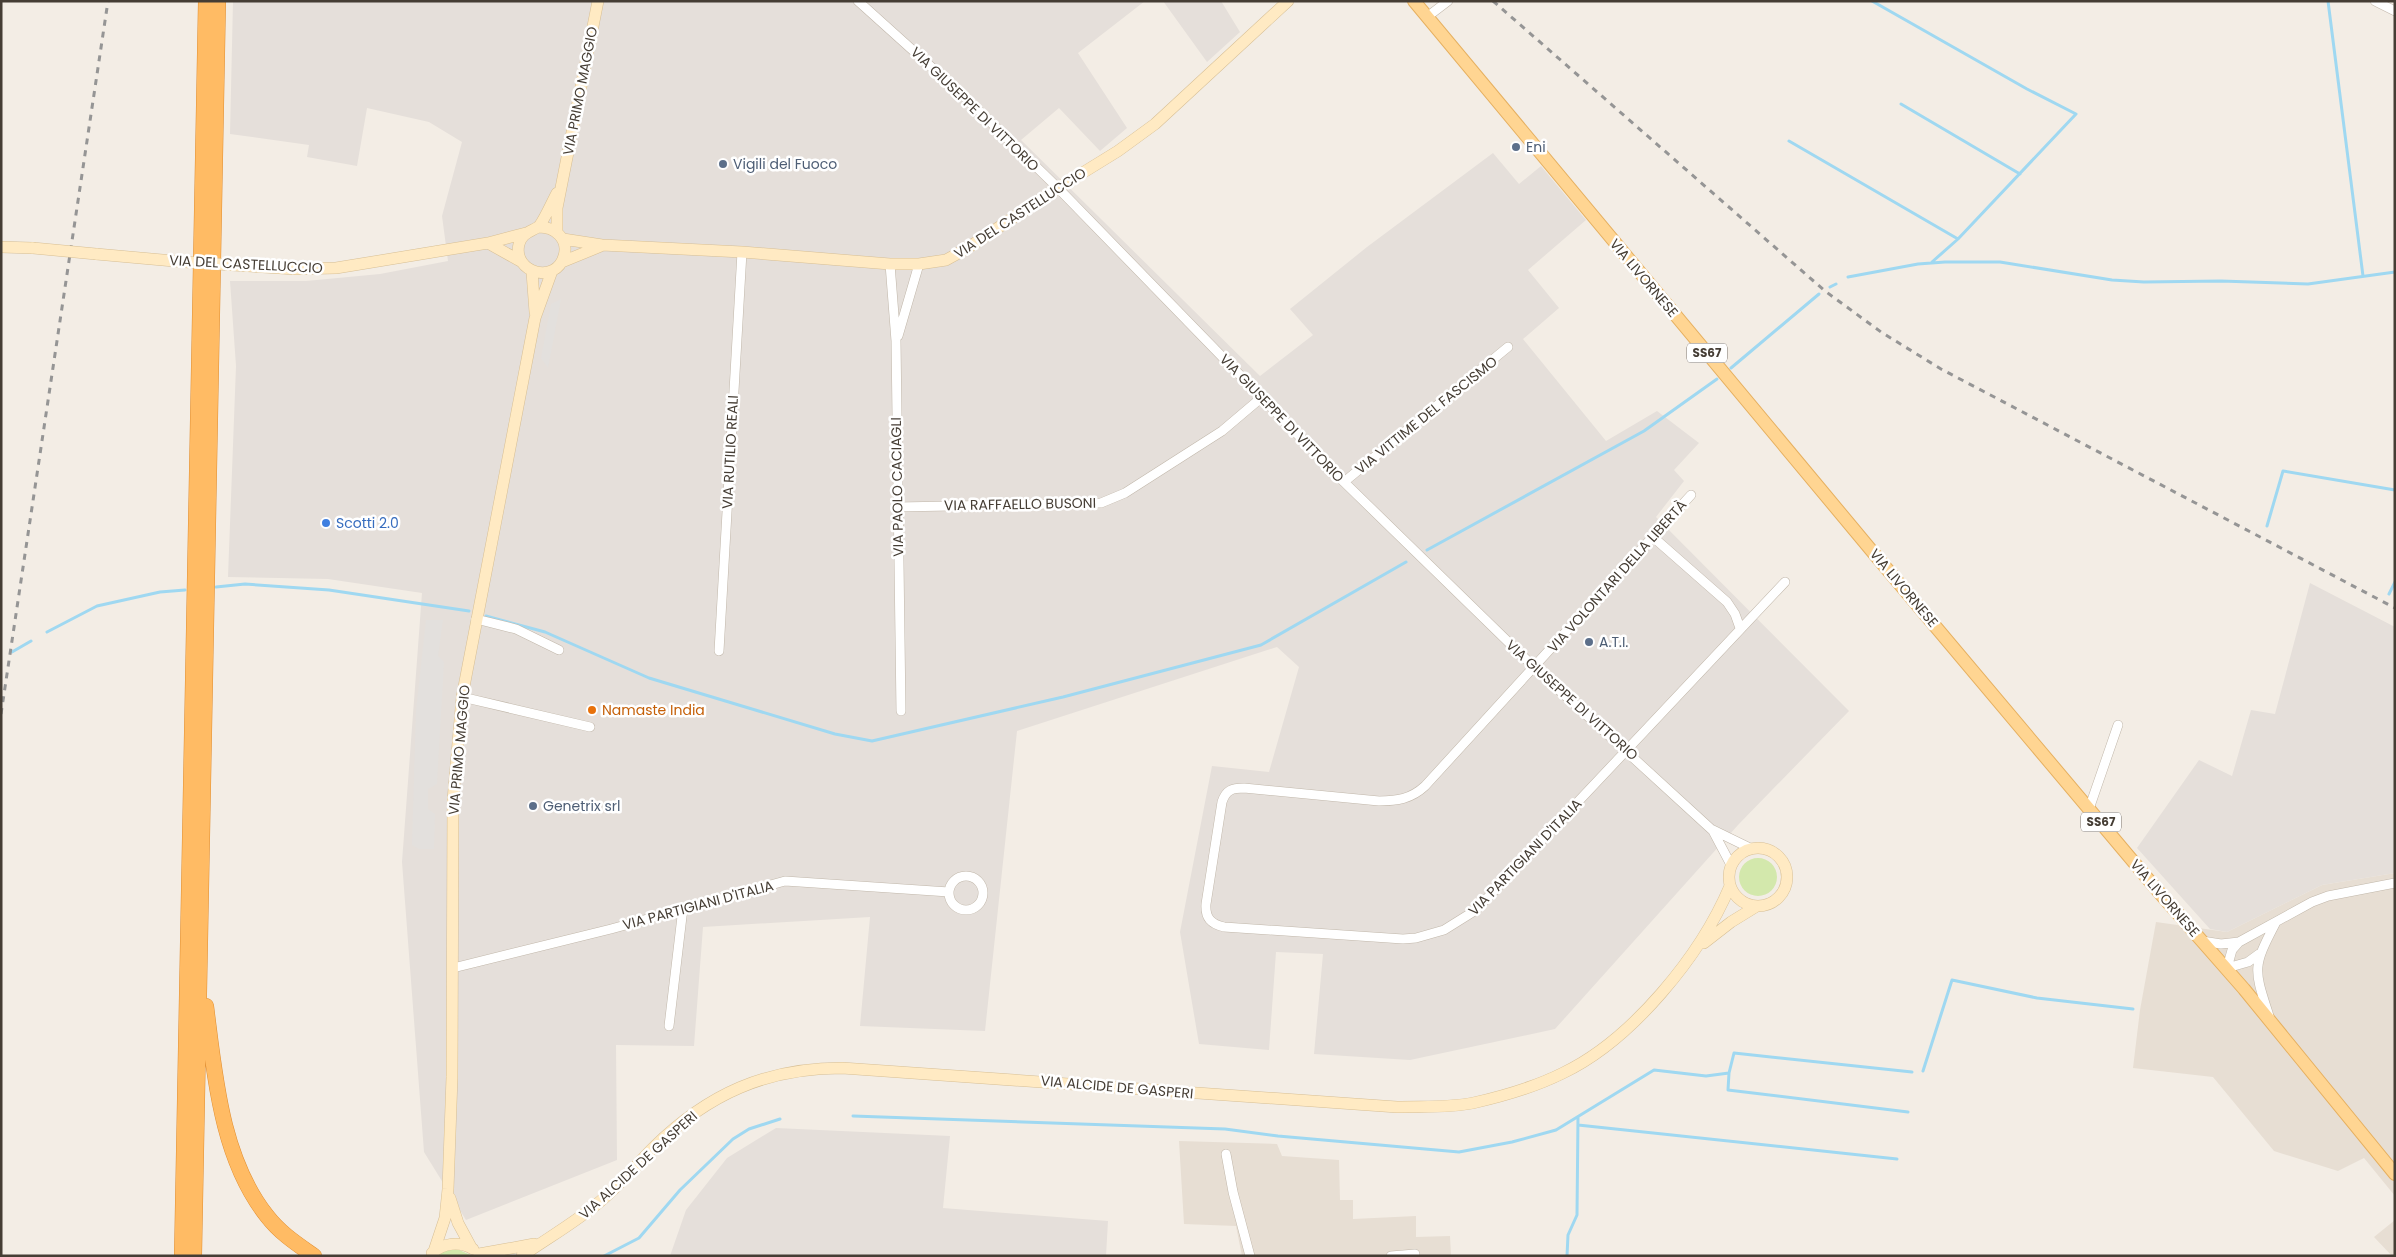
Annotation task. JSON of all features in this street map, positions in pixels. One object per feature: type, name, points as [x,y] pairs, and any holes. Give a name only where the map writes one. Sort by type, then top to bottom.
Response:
[{"type":"highway","points":[[182,1256],[206,1]]},
{"type":"highway","points":[[194,1256],[218,1]]},
{"type":"highway","points":[[199,955],[214,1067],[229,1141],[249,1188],[267,1216],[289,1239],[314,1256]]},
{"type":"highway","points":[[174,1256],[179,1115],[186,1085]]},
{"type":"main road","name":"VIA LIVORNESE","points":[[1414,1],[2089,808],[2271,1021],[2395,1174]]},
{"type":"street","name":"VIA PRIMO MAGGIO","points":[[432,1253],[445,1218],[448,1189],[453,800],[462,697],[535,318],[552,271],[562,262],[565,246],[560,235],[557,208],[598,1]]},
{"type":"street","name":"VIA GIUSEPPE DI VITTORIO","points":[[858,1],[968,100],[1058,188],[1344,482],[1535,668],[1711,829],[1750,848]]},
{"type":"street","name":"VIA DEL CASTELLUCCIO","points":[[560,235],[602,245],[742,252],[890,264],[938,262],[954,256],[1118,151],[1155,124],[1288,1]]},
{"type":"street","points":[[1427,17],[1448,1]]},
{"type":"street","points":[[2376,1],[2395,11]]},
{"type":"street","name":"VIA PRIMO MAGGIO","points":[[539,227],[563,180]]},
{"type":"street","points":[[522,262],[518,247],[526,233],[539,227],[545,227],[560,235]]},
{"type":"street","name":"VIA DEL CASTELLUCCIO","points":[[1,247],[290,269],[336,268],[488,243],[526,233]]},
{"type":"street","points":[[488,243],[522,262],[532,272],[546,274],[552,271]]},
{"type":"street","points":[[562,262],[602,245]]},
{"type":"street","name":"VIA RUTILIO REALI","points":[[719,652],[742,252]]},
{"type":"street","name":"VIA PAOLO CACIAGLI","points":[[890,264],[896,340],[901,711]]},
{"type":"street","points":[[896,340],[919,264]]},
{"type":"street","name":"VIA PRIMO MAGGIO","points":[[532,272],[535,318]]},
{"type":"street","name":"VIA VITTIME DEL FASCISMO","points":[[1344,482],[1508,347]]},
{"type":"street","name":"VIA RAFFAELLO BUSONI","points":[[897,507],[1100,503],[1125,493],[1222,431],[1261,398]]},
{"type":"street","name":"VIA VOLONTARI DELLA LIBERTÀ","points":[[1222,802],[1227,792],[1238,788],[1379,801],[1396,800],[1414,795],[1425,786],[1535,668],[1690,495]]},
{"type":"street","name":"VIA VOLONTARI DELLA LIBERTÀ","points":[[1653,537],[1727,602],[1735,614],[1740,628]]},
{"type":"street","name":"VIA PARTIGIANI D'ITALIA","points":[[1222,802],[1205,911],[1211,922],[1224,927],[1385,938],[1416,938],[1444,930],[1476,910],[1785,582]]},
{"type":"street","points":[[476,619],[516,629],[559,650]]},
{"type":"street","points":[[462,697],[590,727]]},
{"type":"street","points":[[2089,808],[2118,725]]},
{"type":"street","name":"VIA GIUSEPPE DI VITTORIO","points":[[1711,829],[1731,865]]},
{"type":"street","points":[[1750,848],[1768,849],[1776,853],[1782,860],[1788,876],[1786,885],[1776,900],[1757,906],[1745,903],[1738,898],[1730,886],[1729,875],[1731,865],[1738,854],[1750,848]]},
{"type":"street","name":"VIA PARTIGIANI D'ITALIA","points":[[452,968],[785,881],[948,892]]},
{"type":"street","points":[[2202,941],[2221,944],[2239,942],[2275,924],[2312,902],[2328,896],[2395,883]]},
{"type":"street","name":"VIA ALCIDE DE GASPERI","points":[[1697,949],[1719,912],[1730,886]]},
{"type":"street","name":"VIA ALCIDE DE GASPERI","points":[[522,1256],[573,1224],[605,1198],[654,1148],[697,1110],[744,1084],[771,1076],[812,1069],[842,1068],[1368,1106],[1433,1106],[1472,1103],[1527,1088],[1565,1072],[1588,1058],[1639,1016],[1697,949],[1730,922],[1757,906]]},
{"type":"street","points":[[669,1026],[683,908]]},
{"type":"street","points":[[2271,1021],[2257,973],[2259,954],[2275,924]]},
{"type":"street","points":[[2226,968],[2232,950],[2239,942]]},
{"type":"street","points":[[2226,968],[2248,962],[2259,954]]},
{"type":"street","points":[[1226,1154],[1232,1192],[1250,1256]]},
{"type":"street","name":"VIA PRIMO MAGGIO","points":[[448,1189],[458,1223],[477,1252]]},
{"type":"street","name":"VIA ALCIDE DE GASPERI","points":[[432,1253],[452,1244],[477,1252],[540,1243]]},
{"type":"street","points":[[1390,1256],[1415,1254]]},
{"type":"shaded area","points":[[233,1],[1145,1],[1078,53],[1127,128],[1100,151],[1059,108],[1021,140],[1260,376],[1313,335],[1290,309],[1367,247],[1493,153],[1519,184],[1541,166],[1586,220],[1528,270],[1559,308],[1523,339],[1606,441],[1657,411],[1699,443],[1674,470],[1684,481],[1656,517],[1849,711],[1738,825],[1555,1029],[1410,1060],[1314,1054],[1323,954],[1276,952],[1269,1050],[1199,1044],[1180,932],[1212,766],[1269,772],[1299,667],[1277,647],[1017,731],[985,1031],[860,1026],[870,917],[703,927],[694,1046],[616,1045],[617,1160],[466,1220],[424,1152],[402,862],[422,593],[328,579],[228,577],[236,366],[230,281],[306,281],[380,274],[448,261],[442,216],[462,142],[429,122],[367,108],[357,166],[307,157],[309,145],[230,134]]},
{"type":"shaded area","points":[[1163,1],[1221,1],[1240,32],[1207,62]]},
{"type":"shaded area","points":[[561,299],[548,368],[541,358],[551,304]]},
{"type":"shaded area","points":[[2310,583],[2395,627],[2395,873],[2322,885],[2227,932],[2210,929],[2137,848],[2199,760],[2232,776],[2251,710],[2275,714]]},
{"type":"shaded area","points":[[426,620],[443,620],[438,656],[444,662],[437,784],[428,789],[428,809],[435,814],[434,849],[419,849],[412,845],[416,710]]},
{"type":"shaded area","points":[[2395,873],[2395,1196],[2364,1158],[2338,1171],[2274,1151],[2213,1077],[2133,1068],[2140,1010],[2156,922],[2227,932],[2322,885]]},
{"type":"shaded area","points":[[776,1128],[950,1136],[943,1208],[1108,1221],[1106,1256],[670,1256],[686,1210],[727,1158]]},
{"type":"shaded area","points":[[1179,1141],[1277,1144],[1282,1156],[1339,1160],[1340,1200],[1353,1200],[1353,1219],[1416,1216],[1416,1237],[1450,1236],[1451,1256],[1242,1256],[1236,1226],[1184,1224]]},
{"type":"shaded area","points":[[2395,1220],[2395,1256],[2392,1256],[2374,1237]]},
{"type":"green space","points":[[1758,858],[1771,864],[1777,877],[1771,890],[1758,896],[1745,890],[1739,877],[1745,864]]},
{"type":"green space","points":[[457,1249],[473,1256],[437,1256],[443,1251]]},
{"type":"waterway","points":[[1872,1],[2027,89],[2076,114],[1958,239],[1932,262]]},
{"type":"waterway","points":[[2328,1],[2363,276]]},
{"type":"waterway","points":[[1901,104],[2020,174]]},
{"type":"waterway","points":[[1789,141],[1958,239]]},
{"type":"waterway","points":[[1848,277],[1918,264],[1945,262],[2000,262],[2112,280],[2144,282],[2221,281],[2308,284],[2395,272]]},
{"type":"waterway","points":[[1830,287],[1836,284]]},
{"type":"waterway","points":[[1731,368],[1819,294]]},
{"type":"waterway","points":[[1427,550],[1644,431],[1717,379]]},
{"type":"waterway","points":[[2267,526],[2283,471],[2395,490]]},
{"type":"waterway","points":[[486,616],[545,632],[649,678],[835,734],[872,741],[1063,697],[1261,645],[1406,562]]},
{"type":"waterway","points":[[2389,594],[2395,582]]},
{"type":"waterway","points":[[216,587],[245,584],[329,590],[469,611]]},
{"type":"waterway","points":[[47,632],[97,606],[160,592],[185,590]]},
{"type":"waterway","points":[[12,652],[31,641]]},
{"type":"waterway","points":[[1923,1071],[1952,980],[2037,998],[2133,1009]]},
{"type":"waterway","points":[[1908,1112],[1728,1090],[1729,1073],[1734,1053],[1912,1072]]},
{"type":"waterway","points":[[853,1116],[1225,1129],[1278,1136],[1459,1152],[1512,1142],[1556,1130],[1654,1070],[1706,1076],[1729,1073]]},
{"type":"waterway","points":[[1567,1256],[1568,1235],[1577,1215],[1578,1117]]},
{"type":"waterway","points":[[604,1256],[639,1238],[680,1190],[733,1139],[749,1129],[780,1119]]},
{"type":"waterway","points":[[1578,1125],[1897,1159]]},
{"type":"railway","points":[[1,714],[108,1]]},
{"type":"railway","points":[[1493,1],[1825,291],[1881,332],[1941,369],[2395,608]]},
{"type":"place","name":"Eni","points":[[1516,147]]},
{"type":"place","name":"Vigili del Fuoco","points":[[723,164]]},
{"type":"place","name":"Scotti 2.0","points":[[326,523]]},
{"type":"place","name":"A.T.I.","points":[[1589,642]]},
{"type":"place","name":"Namaste India","points":[[592,710]]},
{"type":"place","name":"Genetrix srl","points":[[533,806]]}]
